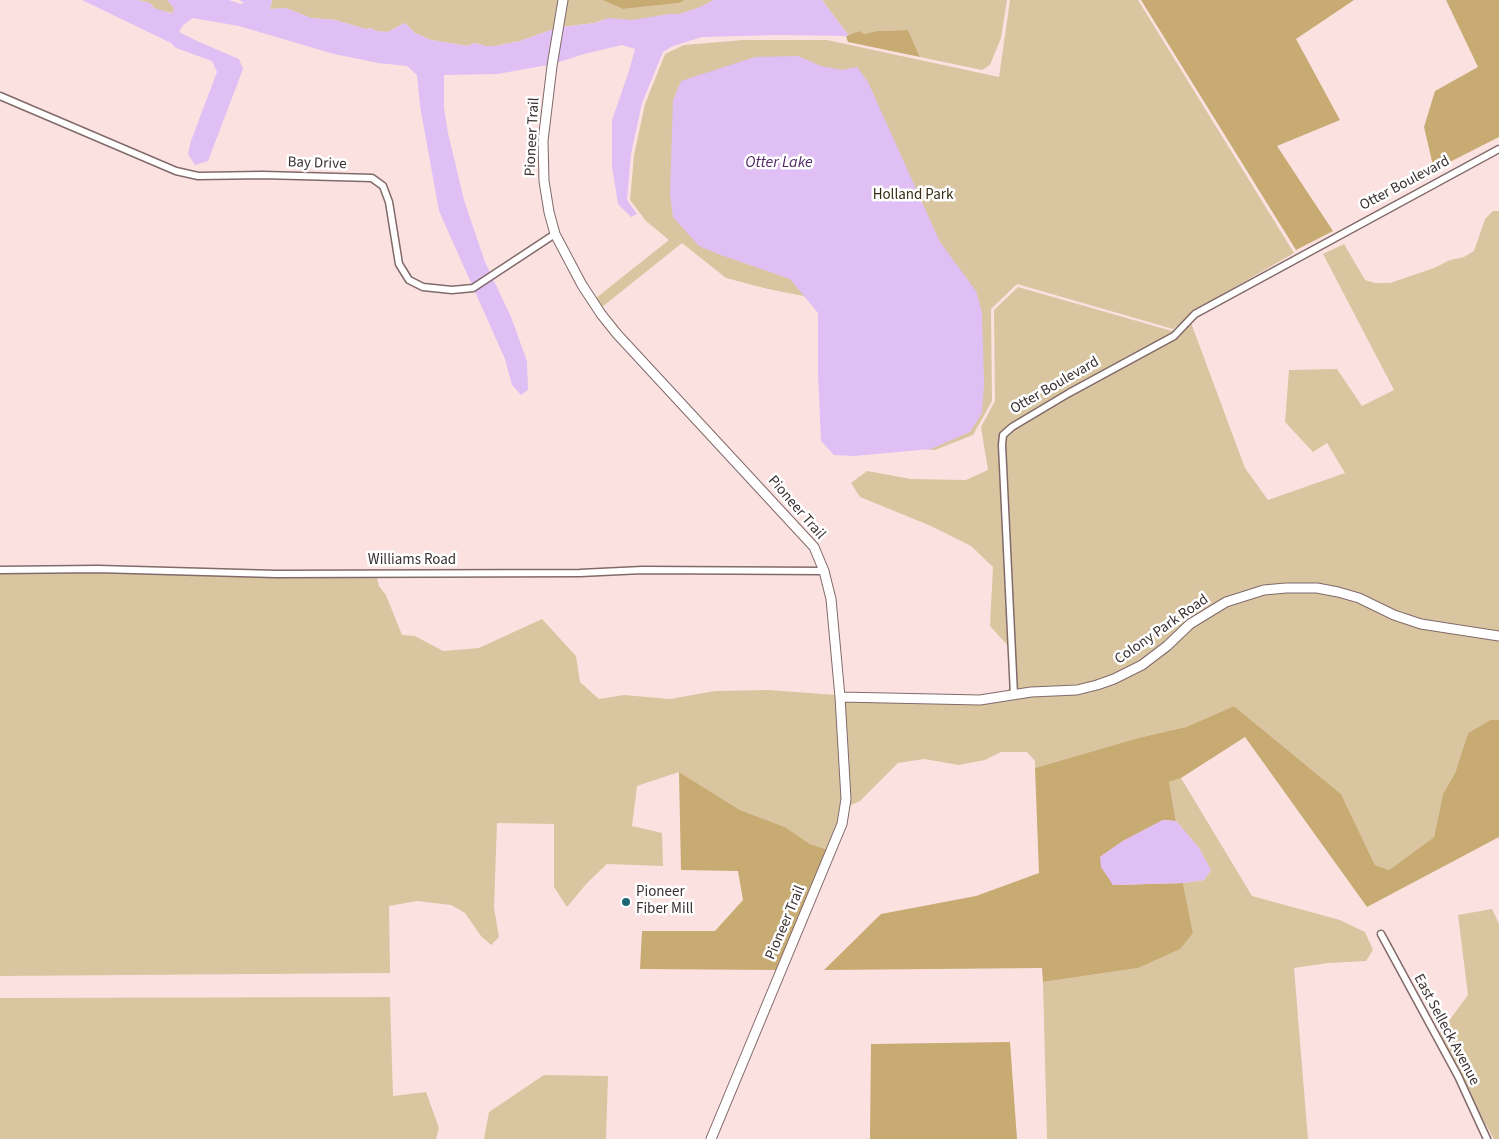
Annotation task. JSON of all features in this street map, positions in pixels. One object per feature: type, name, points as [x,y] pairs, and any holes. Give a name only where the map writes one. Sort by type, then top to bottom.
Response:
[{"type":"street","name":"Pioneer Trail","points":[[564,0],[552,66],[543,157],[545,189],[555,234],[582,285],[617,334],[814,547],[824,572],[831,599],[840,697],[846,799],[842,824],[711,1139]]},
{"type":"street","name":"Bay Drive","points":[[0,96],[176,171],[198,176],[263,175],[372,178],[383,186],[389,202],[398,264],[409,280],[423,287],[452,290],[473,288],[555,234]]},
{"type":"street","name":"Otter Boulevard","points":[[1014,695],[1003,436],[1012,427],[1069,393],[1174,336],[1195,314],[1499,149]]},
{"type":"street","name":"Williams Road","points":[[0,570],[98,569],[276,574],[570,573],[642,570],[824,572]]},
{"type":"street","name":"Colony Park Road","points":[[1014,695],[1031,692],[1077,690],[1114,680],[1142,665],[1167,646],[1190,624],[1210,611],[1226,602],[1264,590],[1299,587],[1338,592],[1359,598],[1394,615],[1420,624],[1499,636]]},
{"type":"street","points":[[840,697],[980,700],[1014,695]]},
{"type":"street","name":"East Selleck Avenue","points":[[1381,934],[1458,1076],[1487,1139]]},
{"type":"green space","points":[[137,0],[167,0],[174,8],[173,13],[158,10],[150,3]]},
{"type":"green space","points":[[272,0],[560,0],[554,29],[520,41],[496,46],[485,46],[475,43],[467,46],[431,40],[415,33],[405,23],[388,32],[376,31],[371,28],[366,29],[335,20],[311,18],[286,8],[270,9]]},
{"type":"green space","points":[[567,0],[602,0],[623,9],[679,3],[685,0],[714,0],[701,7],[680,14],[669,14],[640,20],[602,20],[595,23],[562,27]]},
{"type":"green space","points":[[822,0],[1007,0],[1001,38],[990,65],[982,70],[920,57],[908,30],[877,31],[864,34],[860,31],[849,36]]},
{"type":"green space","name":"Holland Park","points":[[1010,0],[1138,0],[1294,253],[1223,294],[1173,329],[1017,284],[991,309],[992,401],[973,435],[935,450],[833,441],[829,301],[768,289],[726,278],[682,243],[602,307],[596,298],[669,240],[646,221],[630,200],[634,155],[645,104],[665,54],[684,45],[743,40],[827,40],[999,77]]},
{"type":"green space","points":[[1493,211],[1499,211],[1499,632],[1431,623],[1408,617],[1360,595],[1263,587],[1188,621],[1140,662],[1112,676],[1076,686],[1007,692],[1012,681],[1009,647],[990,626],[993,567],[971,546],[931,526],[860,497],[851,483],[867,471],[911,479],[966,480],[988,470],[981,427],[995,401],[994,310],[1018,287],[1172,331],[1190,320],[1245,468],[1268,500],[1345,473],[1327,443],[1313,452],[1285,422],[1289,370],[1337,369],[1362,406],[1394,390],[1323,254],[1344,244],[1365,280],[1375,283],[1390,283],[1434,268],[1450,260],[1464,257],[1474,251],[1485,219]]},
{"type":"green space","points":[[0,570],[376,573],[379,586],[386,595],[402,635],[415,636],[443,651],[479,648],[542,619],[576,656],[580,682],[599,699],[624,695],[670,699],[715,691],[769,690],[836,695],[842,799],[839,823],[828,850],[810,844],[785,827],[740,810],[679,772],[637,786],[632,826],[662,833],[663,866],[607,864],[587,883],[567,907],[554,887],[554,824],[497,823],[494,908],[499,937],[491,945],[481,936],[465,913],[451,905],[417,901],[389,906],[390,973],[0,976]]},
{"type":"green space","points":[[1316,591],[1338,595],[1376,609],[1499,639],[1499,720],[1490,720],[1468,733],[1455,773],[1443,794],[1434,837],[1389,870],[1375,865],[1341,794],[1234,706],[1186,727],[1138,738],[1035,768],[1035,761],[1027,752],[1001,752],[985,760],[959,765],[924,759],[898,763],[860,801],[849,806],[844,701],[980,703],[1115,682],[1193,626],[1227,605],[1265,593]]},
{"type":"green space","points":[[1181,778],[1252,896],[1340,920],[1365,932],[1373,950],[1366,961],[1328,963],[1294,968],[1308,1139],[1047,1139],[1043,982],[1138,968],[1193,933],[1183,883],[1204,880],[1211,870],[1199,848],[1176,821],[1169,782]]},
{"type":"green space","points":[[1492,909],[1499,924],[1499,1139],[1494,1139],[1437,1037],[1468,995],[1458,915]]},
{"type":"green space","points":[[390,997],[393,1096],[426,1092],[439,1128],[436,1139],[0,1139],[0,998]]},
{"type":"green space","points":[[544,1075],[608,1076],[606,1139],[484,1139],[489,1112]]},
{"type":"shaded area","points":[[602,0],[685,0],[679,3],[623,9]]},
{"type":"shaded area","points":[[1141,0],[1354,0],[1296,39],[1340,120],[1277,146],[1333,231],[1296,250]]},
{"type":"shaded area","points":[[1446,0],[1499,0],[1499,137],[1434,170],[1424,127],[1435,91],[1478,67]]},
{"type":"shaded area","points":[[908,30],[920,57],[848,42],[846,36],[860,31],[864,34],[877,31]]},
{"type":"shaded area","points":[[1234,706],[1341,794],[1375,865],[1389,870],[1434,837],[1443,794],[1455,773],[1468,733],[1490,720],[1499,720],[1499,837],[1367,907],[1245,737],[1181,778],[1169,782],[1176,821],[1163,820],[1123,841],[1100,857],[1113,885],[1183,883],[1193,933],[1180,949],[1138,968],[1043,982],[1042,968],[824,970],[881,914],[976,896],[1039,873],[1035,768],[1138,738],[1186,727]]},
{"type":"shaded area","points":[[679,772],[740,810],[785,827],[810,844],[828,850],[778,970],[640,969],[642,931],[715,931],[743,900],[738,871],[681,870]]},
{"type":"shaded area","points":[[1010,1042],[1017,1139],[870,1139],[871,1044]]},
{"type":"water","points":[[82,0],[137,0],[150,3],[154,8],[173,13],[174,8],[167,0],[229,0],[241,4],[244,3],[239,0],[272,0],[270,9],[286,8],[311,18],[335,20],[366,29],[371,28],[376,31],[388,32],[405,23],[415,33],[431,40],[467,46],[475,43],[485,46],[496,46],[520,41],[554,29],[548,65],[497,74],[444,75],[444,108],[448,133],[464,200],[485,262],[511,317],[527,361],[528,390],[521,395],[512,385],[505,359],[439,211],[420,106],[417,75],[407,66],[378,63],[334,54],[239,26],[193,18],[183,25],[179,32],[239,59],[243,69],[208,161],[195,165],[188,154],[191,141],[217,72],[212,61],[176,48],[171,43]]},
{"type":"water","points":[[714,0],[822,0],[849,36],[702,37],[673,46],[663,52],[642,103],[631,154],[627,200],[637,214],[631,217],[618,204],[612,167],[612,120],[635,49],[622,45],[556,63],[562,27],[595,23],[608,18],[632,20],[680,14]]},
{"type":"water","name":"Otter Lake","points":[[798,56],[821,66],[842,70],[857,67],[868,82],[940,242],[976,291],[982,313],[984,384],[982,413],[970,432],[931,449],[854,456],[834,455],[821,441],[818,313],[790,279],[699,246],[673,217],[670,194],[673,100],[681,81],[755,57]]},
{"type":"water","points":[[1163,820],[1176,821],[1199,848],[1211,870],[1204,880],[1183,883],[1113,885],[1101,867],[1100,857],[1123,841]]},
{"type":"place","name":"Pioneer Fiber Mill","points":[[626,902]]}]
